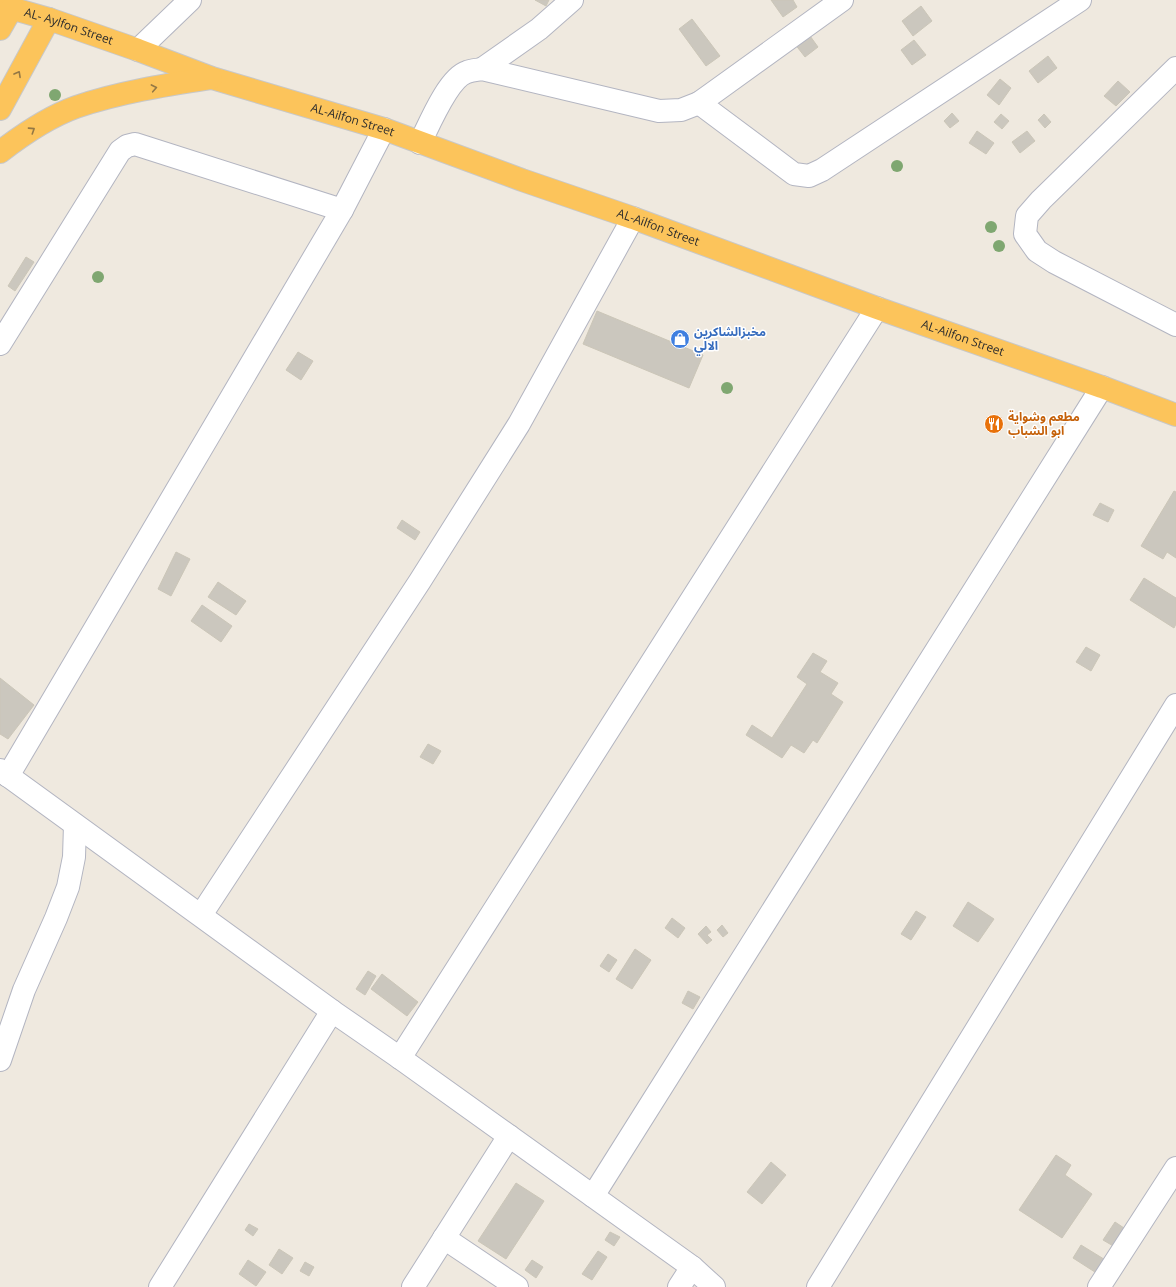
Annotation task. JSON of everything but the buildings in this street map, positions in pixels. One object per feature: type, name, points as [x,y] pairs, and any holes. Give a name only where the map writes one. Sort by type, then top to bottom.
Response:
[{"type":"highway","name":"AL- Aylfon Street","points":[[6,7],[49,19],[138,50]]},
{"type":"highway","points":[[0,29],[6,7]]},
{"type":"highway","points":[[0,109],[49,19]]},
{"type":"highway","name":"AL-Ailfon Street","points":[[138,50],[212,78],[384,129],[522,180],[633,218],[877,308],[1102,387],[1176,415]]},
{"type":"highway","points":[[0,152],[48,120],[75,108],[131,92],[212,78]]},
{"type":"street","points":[[138,50],[190,0]]},
{"type":"street","points":[[482,69],[539,29],[572,0]]},
{"type":"street","points":[[420,142],[450,86],[457,78],[466,72],[482,69],[660,111],[681,110],[699,103],[842,0]]},
{"type":"street","points":[[699,103],[794,174],[809,176],[822,170],[1080,0]]},
{"type":"street","points":[[1176,68],[1041,200],[1027,216],[1025,234],[1037,251],[1054,262],[1176,325]]},
{"type":"street","points":[[384,129],[342,210],[4,773],[332,1011],[692,1267],[714,1287]]},
{"type":"street","points":[[0,344],[120,151],[127,146],[135,144],[342,210]]},
{"type":"street","points":[[201,915],[420,581],[519,424],[633,218]]},
{"type":"street","points":[[400,1058],[877,308]]},
{"type":"street","points":[[593,1196],[1102,387]]},
{"type":"street","points":[[818,1287],[1176,705]]},
{"type":"street","points":[[0,1060],[24,990],[68,887],[74,857],[75,825]]},
{"type":"street","points":[[160,1287],[332,1011]]},
{"type":"street","points":[[413,1287],[509,1136]]},
{"type":"street","points":[[1099,1287],[1176,1168]]},
{"type":"street","points":[[444,1238],[517,1287]]},
{"type":"street","points":[[679,1287],[692,1267]]},
{"type":"place","name":"مخبزالشاكرين الالي","points":[[680,339]]},
{"type":"place","name":"مطعم وشواية ابو الشباب","points":[[994,424]]}]
